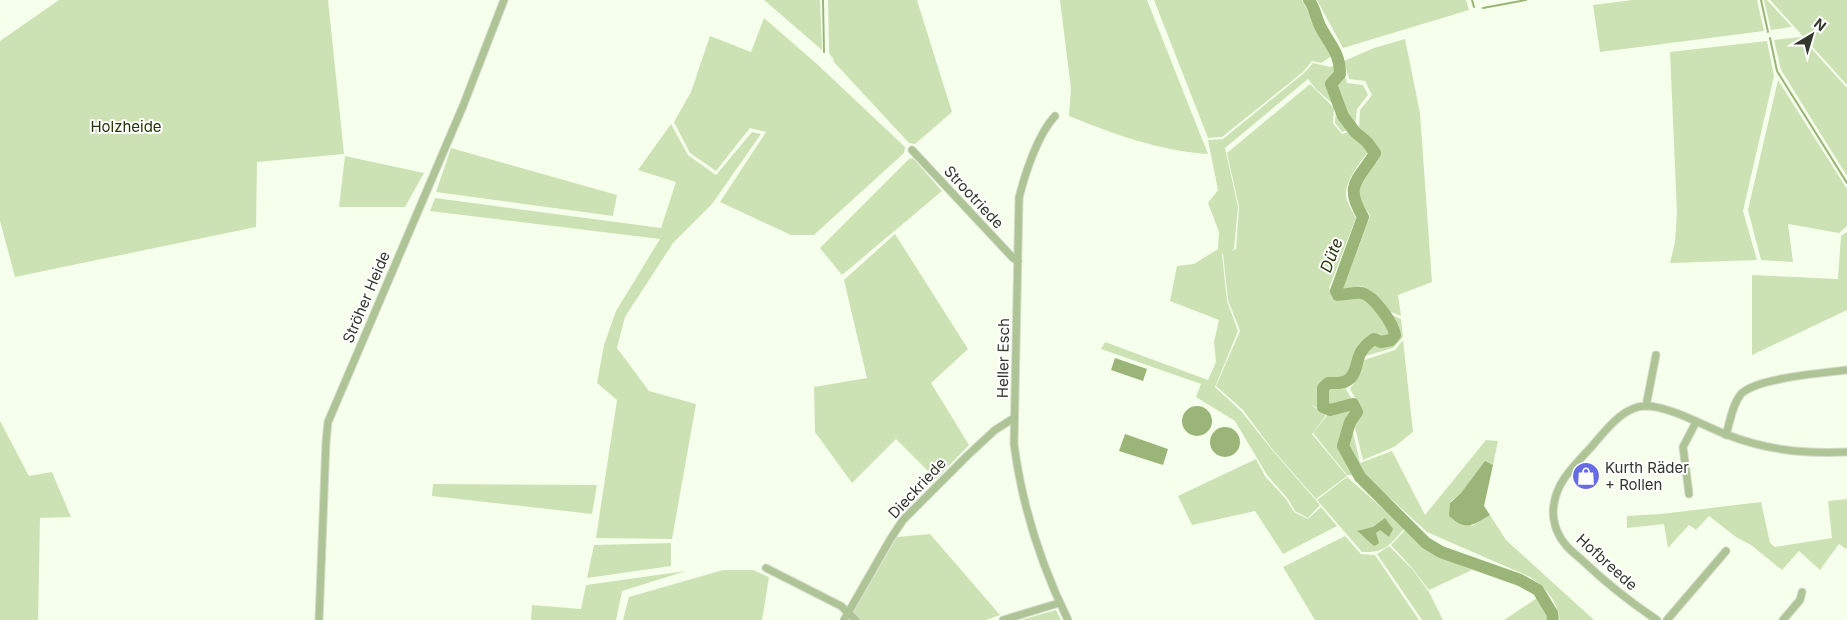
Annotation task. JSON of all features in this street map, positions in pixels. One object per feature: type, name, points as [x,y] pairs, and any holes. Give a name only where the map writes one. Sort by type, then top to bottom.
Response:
[{"type":"street","name":"Ströher Heide","points":[[319,620],[328,422],[463,106],[504,0]]},
{"type":"street","name":"Heller Esch","points":[[1056,116],[1046,128],[1024,176],[1019,198],[1014,444],[1018,477],[1031,526],[1059,603],[1068,620]]},
{"type":"street","name":"Strootriede","points":[[912,150],[1013,258],[1018,261]]},
{"type":"street","points":[[1656,355],[1646,406],[1680,415],[1726,435],[1760,446],[1791,452],[1847,452]]},
{"type":"street","points":[[1726,435],[1735,403],[1747,388],[1758,384],[1847,370]]},
{"type":"street","name":"Hofbreede","points":[[1646,406],[1620,416],[1567,474],[1559,488],[1554,504],[1554,520],[1558,534],[1567,546],[1606,584],[1657,620]]},
{"type":"street","name":"Dieckriede","points":[[844,620],[903,520],[995,430],[1014,418]]},
{"type":"street","points":[[1689,494],[1683,447],[1696,422]]},
{"type":"street","points":[[1667,620],[1726,551]]},
{"type":"street","points":[[766,568],[841,606],[856,620]]},
{"type":"street","points":[[1783,620],[1800,600],[1802,592]]},
{"type":"street","points":[[1002,620],[1059,603]]},
{"type":"green space","name":"Holzheide","points":[[59,0],[328,0],[344,154],[257,162],[256,227],[15,277],[0,221],[0,41]]},
{"type":"green space","points":[[764,0],[820,0],[822,50]]},
{"type":"green space","points":[[828,0],[917,0],[952,112],[915,144],[909,143],[833,61],[829,53]]},
{"type":"green space","points":[[1060,0],[1147,0],[1208,154],[1172,149],[1137,141],[1069,116],[1071,89]]},
{"type":"green space","points":[[1154,0],[1302,0],[1332,56],[1321,63],[1312,61],[1303,72],[1222,137],[1208,138]]},
{"type":"green space","points":[[1317,0],[1466,0],[1469,10],[1343,48]]},
{"type":"green space","points":[[1633,0],[1757,0],[1764,31],[1600,52],[1593,5]]},
{"type":"green space","points":[[1764,0],[1767,0],[1792,27],[1771,30]]},
{"type":"green space","points":[[1770,0],[1847,0],[1847,85]]},
{"type":"green space","points":[[764,18],[817,64],[905,147],[904,153],[814,235],[791,235],[720,202],[766,132],[750,128],[716,171],[690,153],[674,122],[691,92],[710,36],[751,52]]},
{"type":"green space","points":[[1801,37],[1847,88],[1847,176],[1781,70],[1774,40]]},
{"type":"green space","points":[[1405,39],[1420,113],[1432,282],[1398,295],[1401,316],[1388,311],[1376,295],[1362,286],[1343,289],[1370,216],[1361,203],[1359,189],[1364,177],[1381,153],[1371,138],[1359,129],[1360,110],[1372,95],[1365,81],[1349,79],[1344,61],[1374,48]]},
{"type":"green space","points":[[1767,41],[1774,76],[1743,211],[1757,260],[1670,263],[1675,242],[1677,213],[1670,52]]},
{"type":"green space","points":[[1313,63],[1330,67],[1341,63],[1347,83],[1363,85],[1368,95],[1357,109],[1355,128],[1342,132],[1335,123],[1336,107],[1308,79],[1225,148],[1238,207],[1234,249],[1231,251],[1236,249],[1239,207],[1227,153],[1310,84],[1334,108],[1333,123],[1342,134],[1348,132],[1365,143],[1368,152],[1355,170],[1347,186],[1347,198],[1356,218],[1329,288],[1337,301],[1364,299],[1372,305],[1382,318],[1388,313],[1401,319],[1403,337],[1393,348],[1362,357],[1357,373],[1346,389],[1359,412],[1351,423],[1360,463],[1392,451],[1425,515],[1486,440],[1498,441],[1493,465],[1485,462],[1461,493],[1450,502],[1472,526],[1490,515],[1506,540],[1594,620],[1560,620],[1559,613],[1550,595],[1530,577],[1427,532],[1366,476],[1347,475],[1313,433],[1328,414],[1310,404],[1326,415],[1312,434],[1347,476],[1316,499],[1273,450],[1243,410],[1216,386],[1240,331],[1228,300],[1223,254],[1227,301],[1238,331],[1215,387],[1241,411],[1273,451],[1320,505],[1308,518],[1295,511],[1288,499],[1267,475],[1235,421],[1196,397],[1201,384],[1101,349],[1105,342],[1208,380],[1216,362],[1214,342],[1219,320],[1170,301],[1177,266],[1194,264],[1218,249],[1219,232],[1208,203],[1218,190],[1208,140],[1223,139],[1304,73]]},
{"type":"green space","points":[[1778,80],[1847,189],[1847,226],[1839,233],[1788,224],[1793,262],[1761,260],[1748,210]]},
{"type":"green space","points":[[671,124],[688,155],[716,175],[752,132],[761,134],[712,204],[673,243],[625,317],[617,348],[649,391],[696,404],[672,539],[596,538],[617,400],[597,383],[604,345],[616,311],[660,239],[430,211],[435,198],[661,228],[676,182],[638,170]]},
{"type":"green space","points":[[451,148],[617,195],[613,216],[436,192]]},
{"type":"green space","points":[[345,156],[424,173],[405,207],[339,207]]},
{"type":"green space","points":[[913,158],[942,191],[842,275],[820,248],[909,159]]},
{"type":"green space","points":[[1847,232],[1847,310],[1752,355],[1752,275],[1838,279],[1841,236]]},
{"type":"green space","points":[[895,234],[968,349],[931,383],[969,445],[936,479],[896,439],[852,483],[815,432],[814,387],[867,378],[844,280]]},
{"type":"green space","points":[[1403,340],[1413,432],[1394,447],[1363,460],[1354,424],[1363,412],[1350,389],[1360,374],[1364,360],[1395,350]]},
{"type":"green space","points":[[0,421],[29,476],[52,472],[71,517],[40,518],[38,620],[0,620]]},
{"type":"green space","points":[[1256,459],[1265,476],[1286,499],[1294,512],[1308,519],[1321,507],[1337,526],[1283,554],[1255,511],[1192,525],[1178,496]]},
{"type":"green space","points":[[1347,477],[1405,528],[1391,543],[1382,549],[1362,552],[1317,500]]},
{"type":"green space","points":[[433,484],[597,485],[592,514],[432,496]]},
{"type":"green space","points":[[1847,499],[1847,547],[1846,549],[1839,544],[1820,570],[1799,551],[1782,570],[1751,545],[1736,537],[1709,516],[1696,530],[1689,525],[1668,548],[1664,524],[1627,528],[1627,516],[1661,514],[1761,502],[1770,543],[1775,547],[1832,538],[1828,501]]},
{"type":"green space","points":[[1406,529],[1424,547],[1439,556],[1472,570],[1429,590],[1391,545]]},
{"type":"green space","points":[[930,534],[1000,615],[986,620],[849,620],[897,537]]},
{"type":"green space","points":[[1345,536],[1361,554],[1375,555],[1419,620],[1315,620],[1283,567]]},
{"type":"green space","points":[[671,543],[671,566],[587,578],[594,545]]},
{"type":"green space","points":[[1389,546],[1413,570],[1429,592],[1443,620],[1422,620],[1377,554]]},
{"type":"green space","points":[[723,570],[753,570],[769,577],[762,620],[623,620],[629,597]]},
{"type":"green space","points":[[686,571],[622,591],[616,620],[531,620],[532,605],[581,609],[586,585]]},
{"type":"green space","points":[[1537,598],[1546,614],[1547,620],[1504,620]]},
{"type":"green space","points":[[1056,610],[1061,620],[1021,620]]},
{"type":"shaded area","points":[[1115,358],[1147,369],[1143,381],[1111,370]]},
{"type":"shaded area","points":[[1197,406],[1207,411],[1212,421],[1207,431],[1197,436],[1187,431],[1182,421],[1187,411]]},
{"type":"shaded area","points":[[1225,427],[1231,428],[1239,436],[1239,448],[1231,456],[1225,457],[1219,456],[1211,448],[1210,442],[1211,436],[1219,428]]},
{"type":"shaded area","points":[[1125,434],[1168,449],[1163,465],[1119,451]]},
{"type":"shaded area","points":[[1485,461],[1493,465],[1484,506],[1490,515],[1474,524],[1460,524],[1449,516],[1450,503],[1461,493]]},
{"type":"shaded area","points":[[1385,518],[1393,529],[1389,537],[1380,530],[1376,533],[1379,543],[1375,546],[1357,531],[1373,527]]},
{"type":"waterway","points":[[823,0],[824,52]]},
{"type":"waterway","name":"Düte","points":[[1309,0],[1340,66],[1340,74],[1331,84],[1343,116],[1375,153],[1359,176],[1354,189],[1354,197],[1363,217],[1336,291],[1338,295],[1359,293],[1367,295],[1382,311],[1391,324],[1395,335],[1391,340],[1381,342],[1374,339],[1364,347],[1351,377],[1344,382],[1328,383],[1323,388],[1323,407],[1330,410],[1353,404],[1357,412],[1350,422],[1343,446],[1360,477],[1426,543],[1441,552],[1520,580],[1538,590],[1552,613],[1553,620]]},
{"type":"waterway","points":[[1472,0],[1474,7]]},
{"type":"waterway","points":[[1483,8],[1526,0]]},
{"type":"waterway","points":[[1761,0],[1768,32]]},
{"type":"waterway","points":[[1770,38],[1777,71],[1847,183]]},
{"type":"place","name":"Kurth Räder + Rollen","points":[[1586,476]]}]
